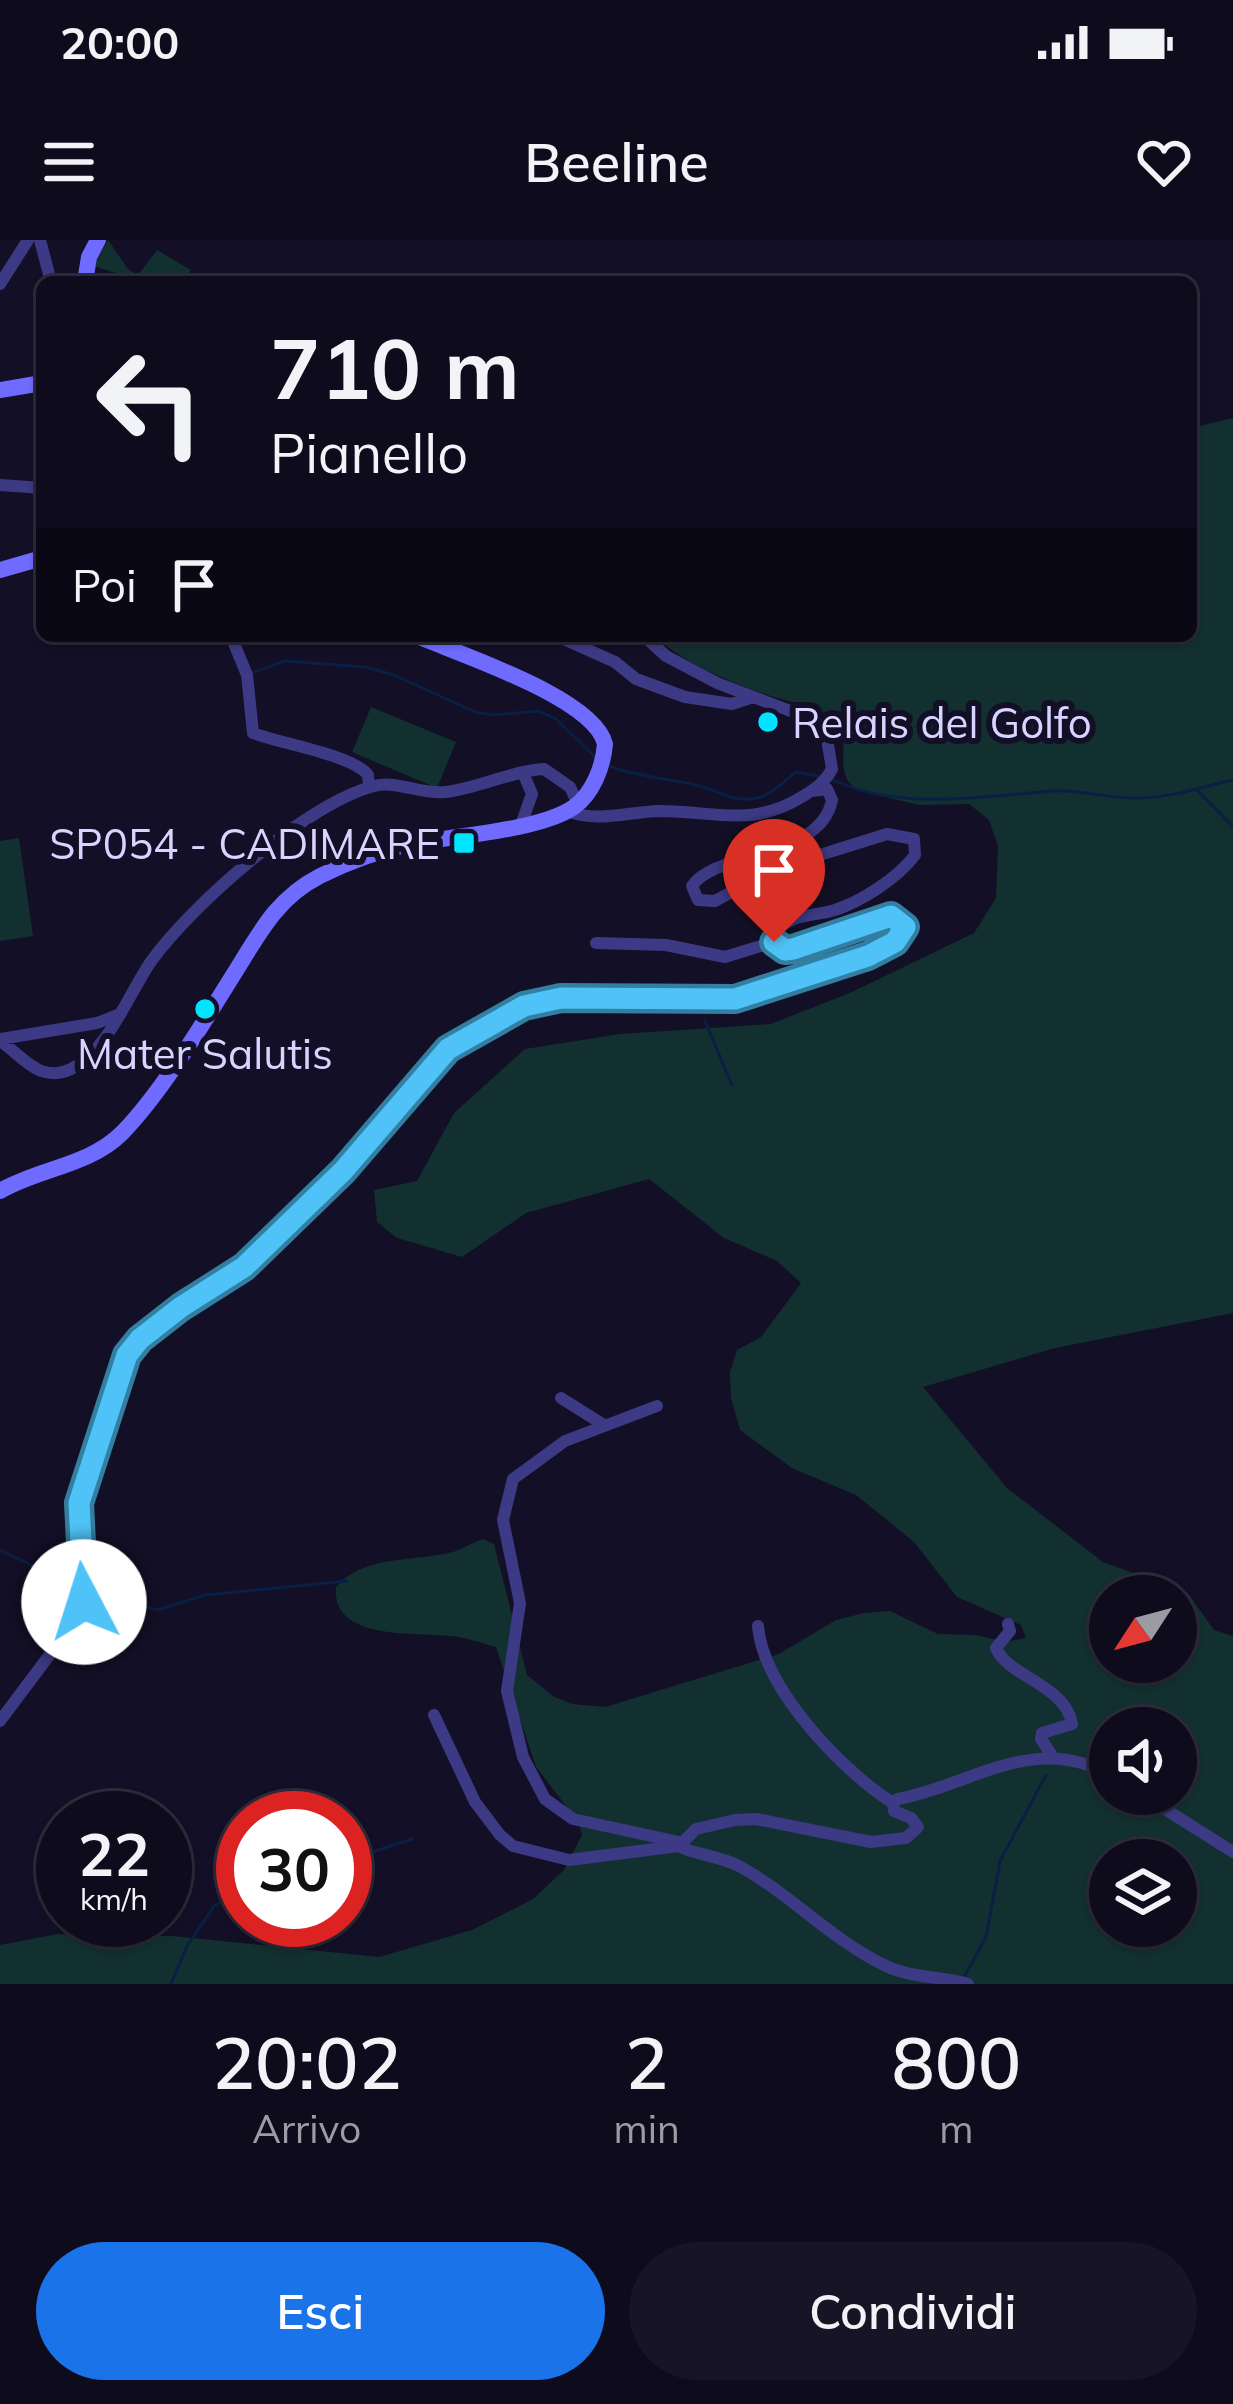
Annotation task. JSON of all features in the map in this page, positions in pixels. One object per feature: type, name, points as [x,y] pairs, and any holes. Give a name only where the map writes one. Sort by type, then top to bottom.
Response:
[{"type":"main road","points":[[86,276],[98,240]]},
{"type":"main road","points":[[0,389],[36,384]]},
{"type":"main road","points":[[0,570],[36,560]]},
{"type":"main road","points":[[0,1191],[26,1175],[83,1159],[120,1135],[222,993],[266,921],[295,890],[391,848],[521,825],[572,808],[600,767],[605,744],[602,732],[575,707],[430,642]]},
{"type":"street","points":[[0,284],[28,240]]},
{"type":"street","points":[[40,240],[49,276]]},
{"type":"street","points":[[0,485],[36,488]]},
{"type":"street","points":[[233,642],[247,675],[253,733],[316,754],[349,759],[368,775],[370,787]]},
{"type":"street","points":[[570,642],[615,662],[636,679],[686,697],[732,704],[753,697]]},
{"type":"street","points":[[0,1040],[40,1071],[56,1074],[74,1069],[121,1014],[162,946],[252,860],[326,809],[370,787],[394,784],[440,793],[544,770],[564,782],[572,808],[585,818],[659,811],[757,817],[775,813],[812,791],[832,770],[832,749],[806,717],[716,683],[666,656],[651,642]]},
{"type":"street","points":[[523,773],[532,794]]},
{"type":"street","points":[[521,825],[532,794],[550,782],[564,782]]},
{"type":"street","points":[[0,1721],[76,1621],[84,1602],[79,1503],[117,1379],[140,1339],[244,1267],[343,1171],[448,1049],[524,1006],[561,998],[735,999],[868,956],[895,942],[905,927],[891,916],[793,949],[785,950],[773,935],[786,921],[838,909],[896,874],[915,854],[914,839],[887,834],[772,870],[716,901],[698,900],[692,886],[704,873],[765,854],[816,826],[827,815],[832,800],[827,789],[812,791]]},
{"type":"street","points":[[596,944],[666,945],[725,957],[774,942]]},
{"type":"street","points":[[0,1040],[121,1014]]},
{"type":"street","points":[[561,1398],[604,1425]]},
{"type":"street","points":[[657,1406],[565,1441],[513,1480],[503,1520],[520,1603],[507,1690],[523,1757],[545,1799],[573,1819],[679,1844],[685,1851],[707,1852],[746,1869],[891,1969],[968,1984]]},
{"type":"street","points":[[1008,1624],[1010,1631],[996,1648],[999,1656],[1043,1686],[1073,1720],[1066,1728],[1042,1732],[1053,1757]]},
{"type":"street","points":[[434,1715],[475,1802],[513,1846],[569,1860],[679,1844],[696,1829],[756,1819],[852,1840],[906,1838],[918,1826],[894,1811],[893,1803],[857,1776],[792,1702],[766,1664],[758,1626]]},
{"type":"street","points":[[893,1803],[1016,1761],[1053,1757],[1089,1768]]},
{"type":"street","points":[[1175,1815],[1233,1852]]},
{"type":"green space","points":[[108,240],[128,269],[138,275],[157,250],[191,270],[188,276],[118,276],[93,266]]},
{"type":"green space","points":[[1233,418],[1233,1313],[1055,1348],[923,1387],[1007,1488],[1103,1562],[1139,1575],[1089,1575],[1089,1683],[1197,1683],[1197,1606],[1214,1630],[1233,1636],[1233,1984],[0,1984],[0,1945],[36,1938],[36,1947],[192,1947],[192,1938],[216,1940],[216,1947],[280,1947],[379,1957],[472,1930],[533,1899],[564,1870],[582,1835],[579,1823],[536,1767],[496,1647],[455,1637],[378,1630],[347,1617],[338,1604],[336,1587],[376,1564],[441,1555],[483,1539],[494,1544],[527,1675],[554,1697],[573,1704],[605,1707],[779,1654],[836,1620],[864,1613],[890,1611],[938,1634],[1006,1642],[1026,1638],[1021,1625],[957,1597],[914,1542],[856,1495],[792,1468],[740,1430],[730,1372],[737,1350],[761,1337],[801,1283],[777,1261],[724,1238],[649,1179],[526,1213],[462,1257],[397,1238],[377,1222],[374,1190],[417,1181],[454,1113],[525,1049],[620,1034],[771,1024],[852,992],[974,933],[996,898],[998,846],[989,820],[969,804],[919,805],[855,790],[845,774],[841,735],[821,714],[719,676],[662,642],[1197,642],[1197,427]]},
{"type":"green space","points":[[371,707],[456,742],[437,788],[352,752]]},
{"type":"green space","points":[[19,838],[33,936],[0,941],[0,841]]},
{"type":"waterway","points":[[252,673],[285,661],[365,667],[475,712],[539,711],[556,719],[596,758]]},
{"type":"waterway","points":[[609,766],[741,799],[768,794],[796,772],[818,776]]},
{"type":"waterway","points":[[833,780],[859,790],[912,799],[1063,791],[1143,798],[1233,780]]},
{"type":"waterway","points":[[1198,791],[1233,827]]},
{"type":"waterway","points":[[705,1021],[732,1085]]},
{"type":"waterway","points":[[0,1550],[82,1589]]},
{"type":"waterway","points":[[91,1593],[158,1610],[205,1595],[347,1581]]},
{"type":"waterway","points":[[964,1977],[986,1937],[1000,1861],[1046,1775]]},
{"type":"waterway","points":[[372,1852],[412,1839]]},
{"type":"waterway","points":[[171,1984],[187,1946],[216,1905]]},
{"type":"place","name":"Relais del Golfo","points":[[768,722]]},
{"type":"place","name":"SP054 - CADIMARE","points":[[464,843]]},
{"type":"place","name":"Mater Salutis","points":[[205,1009]]},
{"type":"route","points":[[84,1602],[79,1503],[117,1379],[140,1339],[244,1267],[343,1171],[448,1049],[469,1034],[524,1006],[561,998],[735,999],[868,956],[895,942],[905,927],[891,916],[793,949],[779,948],[774,942]]}]
